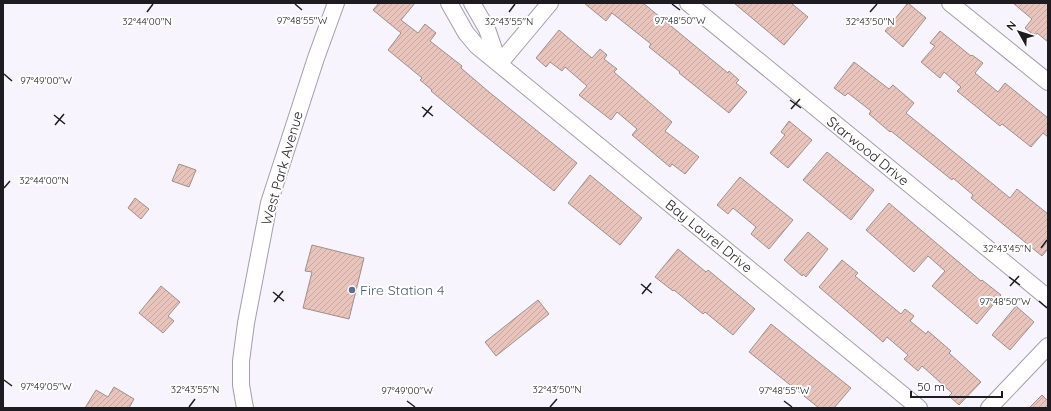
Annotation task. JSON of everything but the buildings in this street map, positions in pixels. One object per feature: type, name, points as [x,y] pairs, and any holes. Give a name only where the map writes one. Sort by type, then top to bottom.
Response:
[{"type":"street","name":"West Park Avenue","points":[[245,408],[241,385],[241,361],[246,323],[269,203],[316,58],[336,3]]},
{"type":"street","name":"Bay Laurel Drive","points":[[449,3],[466,33],[477,46],[919,408]]},
{"type":"street","points":[[472,3],[487,29],[499,64]]},
{"type":"street","points":[[499,64],[550,3]]},
{"type":"street","name":"Starwood Drive","points":[[688,3],[1048,298]]},
{"type":"street","points":[[950,3],[1048,82]]},
{"type":"street","points":[[989,408],[1048,346]]},
{"type":"place","name":"Fire Station 4","points":[[352,290]]}]
